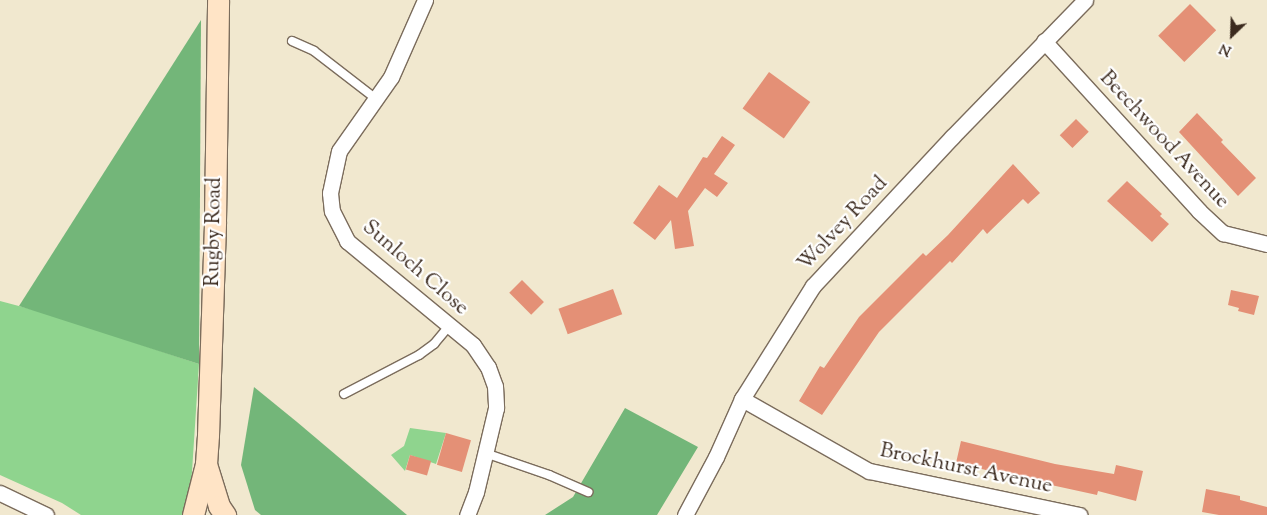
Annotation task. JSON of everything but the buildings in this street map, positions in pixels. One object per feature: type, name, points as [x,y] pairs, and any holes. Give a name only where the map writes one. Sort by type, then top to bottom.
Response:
[{"type":"main road","name":"Rugby Road","points":[[193,515],[206,464],[215,221],[218,0]]},
{"type":"main road","name":"Rugby Road","points":[[206,464],[219,506],[225,515]]},
{"type":"street","name":"Wolvey Road","points":[[685,515],[716,457],[742,400],[813,286],[1085,0]]},
{"type":"street","name":"Sunloch Close","points":[[424,2],[391,77],[339,151],[330,193],[332,211],[347,241],[473,345],[488,367],[495,386],[496,408],[467,515]]},
{"type":"street","name":"Beechwood Avenue","points":[[1044,42],[1199,210],[1223,233],[1267,244]]},
{"type":"street","name":"Brockhurst Avenue","points":[[742,400],[869,471],[1079,515]]},
{"type":"street","points":[[0,493],[22,510],[46,515]]},
{"type":"lane","points":[[292,41],[314,51],[376,99]]},
{"type":"lane","points":[[344,394],[419,355],[434,344],[450,326]]},
{"type":"lane","points":[[485,453],[549,474],[588,492]]},
{"type":"green space","points":[[201,20],[199,364],[19,306]]},
{"type":"green space","points":[[0,301],[49,314],[199,364],[191,487],[183,515],[81,515],[62,503],[0,475]]},
{"type":"green space","points":[[254,387],[407,515],[261,515],[255,510],[241,465]]},
{"type":"green space","points":[[625,408],[698,447],[657,515],[545,515],[573,497]]},
{"type":"green space","points":[[410,428],[446,433],[436,464],[410,455],[405,471],[391,455],[404,446]]}]
